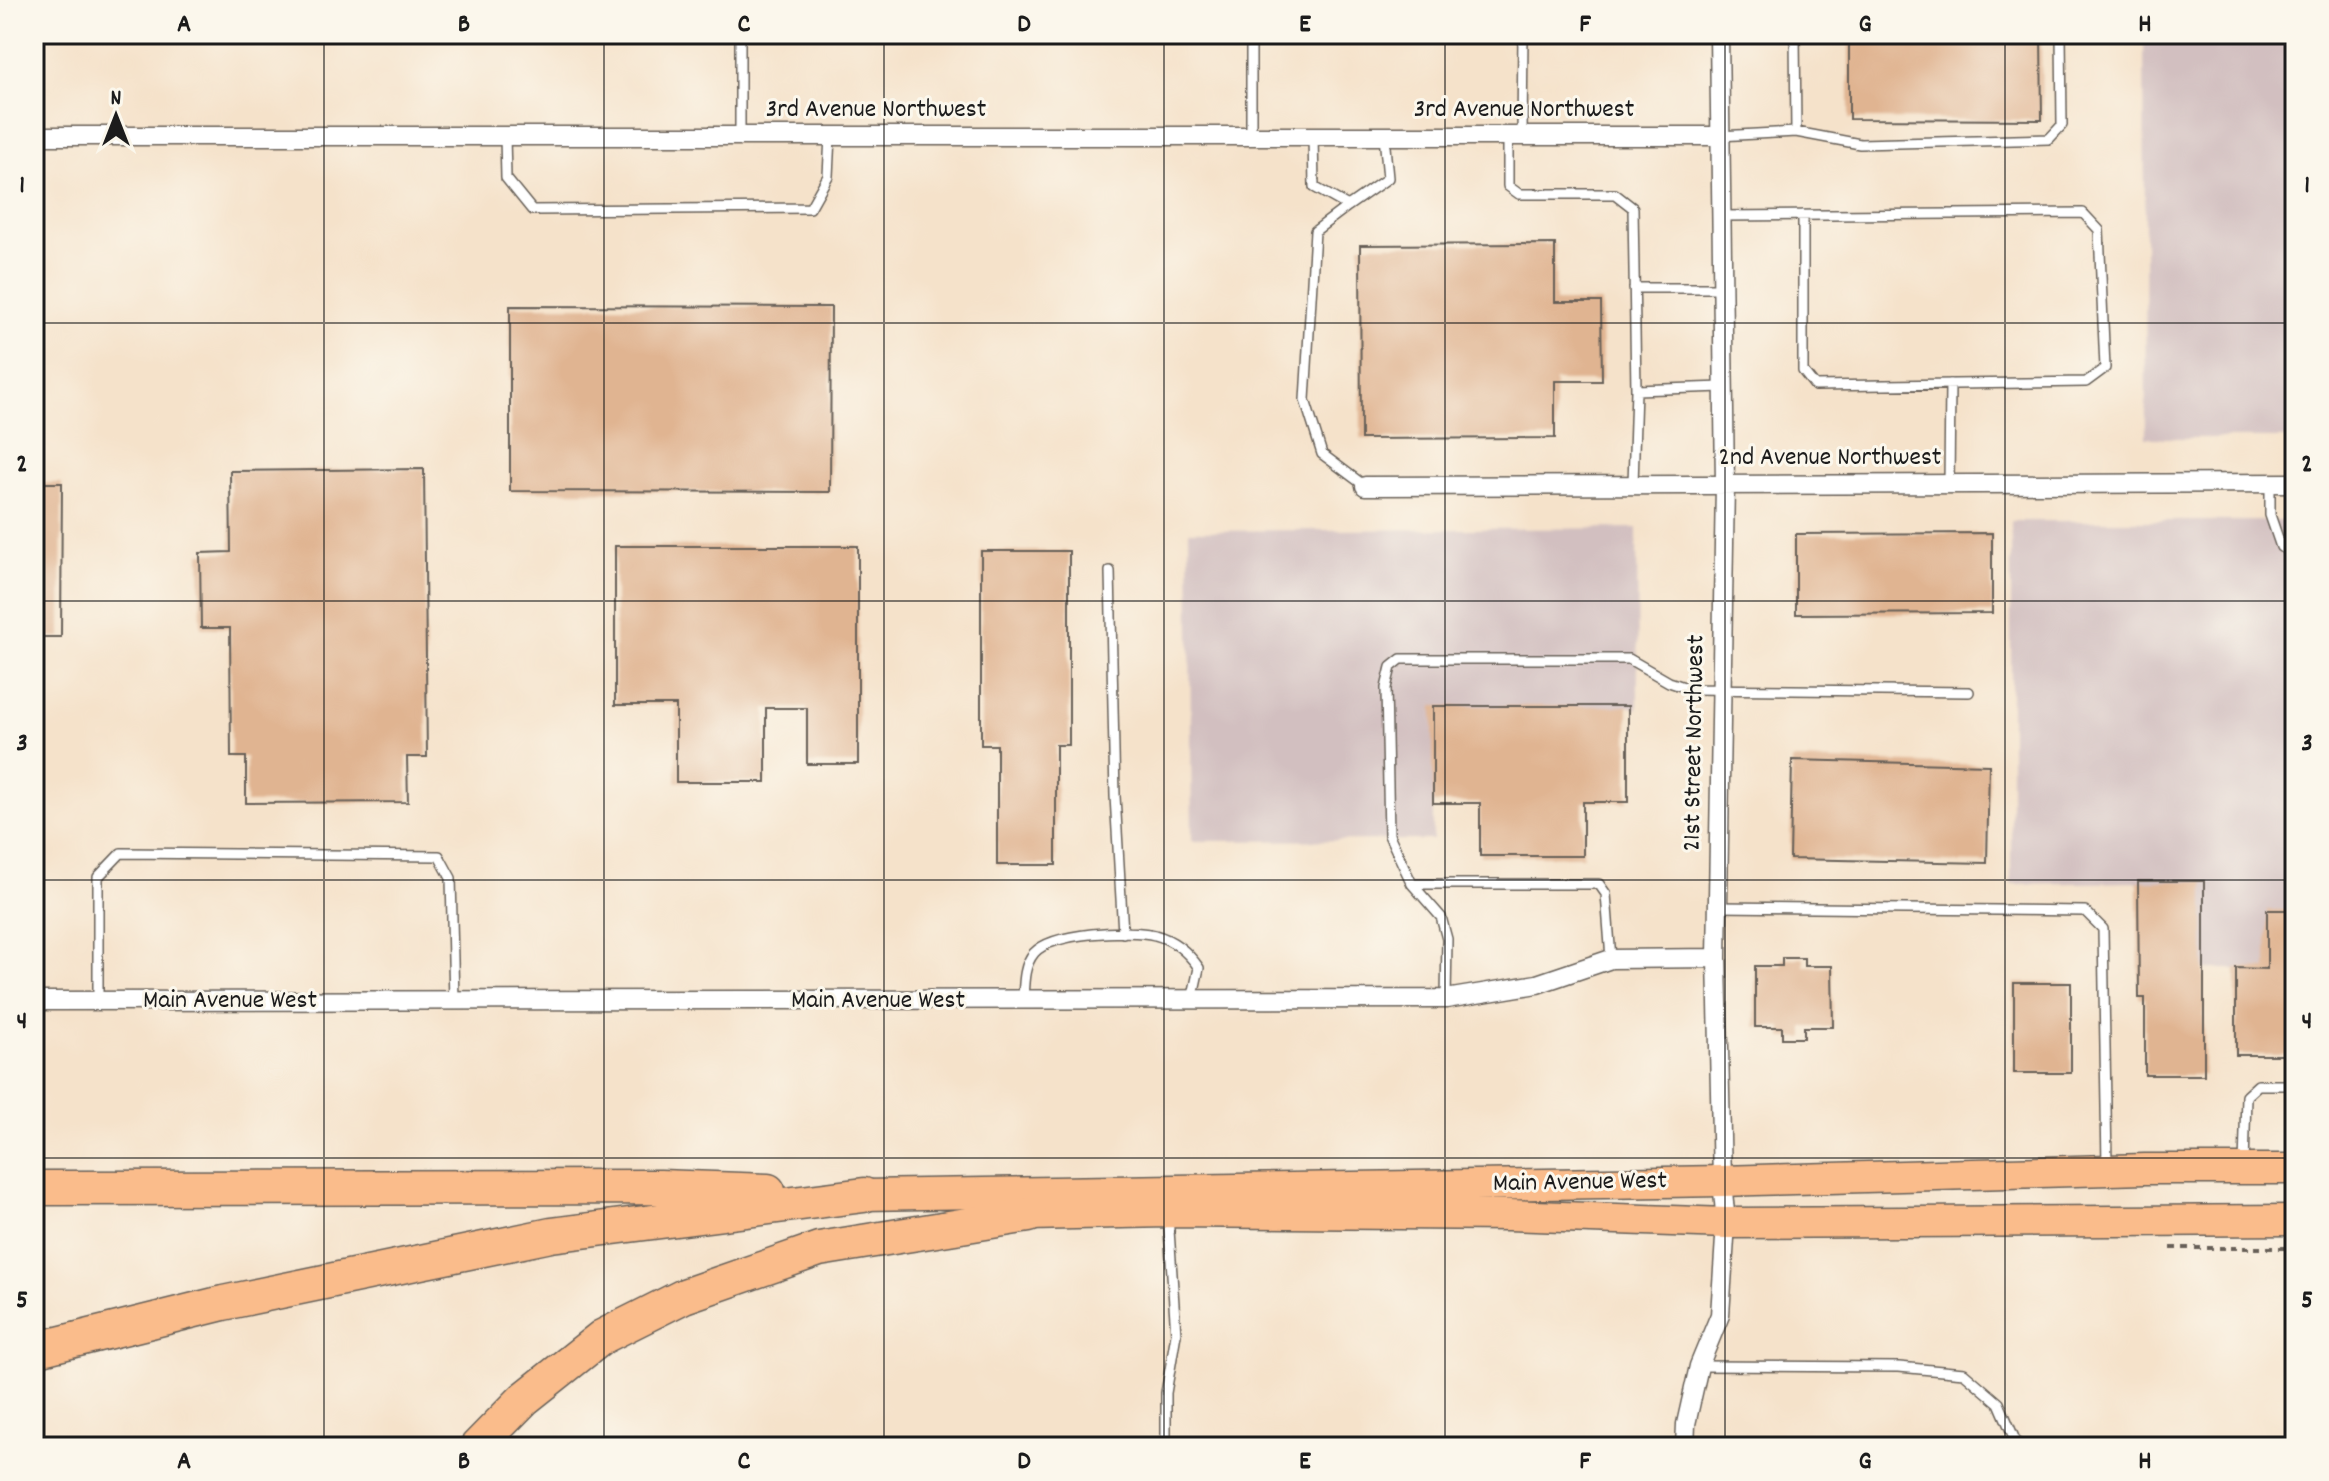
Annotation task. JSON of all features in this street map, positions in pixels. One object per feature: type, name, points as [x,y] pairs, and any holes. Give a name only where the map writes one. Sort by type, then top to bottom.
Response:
[{"type":"highway","points":[[34,1188],[660,1187],[864,1195]]},
{"type":"highway","points":[[34,1350],[223,1303],[551,1235],[864,1195]]},
{"type":"highway","points":[[551,1235],[1029,1215]]},
{"type":"highway","points":[[477,1447],[524,1399],[602,1337],[684,1296],[819,1249],[1029,1215]]},
{"type":"main road","name":"Main Avenue West","points":[[864,1195],[1722,1181],[2107,1170],[2295,1169]]},
{"type":"main road","name":"Main Avenue West","points":[[1029,1215],[1168,1212],[1509,1215],[1726,1223],[2295,1220]]},
{"type":"street","name":"21st Street Northwest","points":[[1685,1447],[1686,1424],[1699,1366],[1720,1315],[1726,1223],[1722,1181],[1717,958],[1725,484],[1719,34]]},
{"type":"street","name":"3rd Avenue Northwest","points":[[34,136],[1719,136]]},
{"type":"street","name":"2nd Avenue Northwest","points":[[1365,486],[2295,483]]},
{"type":"street","name":"Main Avenue West","points":[[34,1001],[1446,999],[1537,984],[1611,959],[1717,958]]},
{"type":"lane","points":[[740,34],[740,136]]},
{"type":"lane","points":[[1251,34],[1251,136]]},
{"type":"lane","points":[[1523,34],[1508,186],[1519,194],[1615,194],[1633,208],[1636,390],[1633,484]]},
{"type":"lane","points":[[1795,34],[1796,132]]},
{"type":"lane","points":[[1719,136],[1796,132],[1860,144],[2049,139],[2062,125],[2061,34]]},
{"type":"lane","points":[[505,136],[506,178],[532,210],[810,208],[828,176],[830,136]]},
{"type":"lane","points":[[1313,136],[1314,187],[1348,206]]},
{"type":"lane","points":[[1365,486],[1322,454],[1305,400],[1315,231],[1388,178],[1384,136]]},
{"type":"lane","points":[[1720,216],[1803,215],[2083,213],[2099,230],[2105,368],[2086,382],[1815,386],[1803,371],[1803,215]]},
{"type":"lane","points":[[1634,288],[1722,288]]},
{"type":"lane","points":[[1949,484],[1950,384]]},
{"type":"lane","points":[[1636,390],[1723,387]]},
{"type":"lane","points":[[2270,483],[2270,515],[2281,547],[2295,553]]},
{"type":"lane","points":[[1110,571],[1115,796],[1123,933]]},
{"type":"lane","points":[[1446,999],[1447,939],[1441,917],[1412,884],[1389,835],[1386,688],[1391,667],[1401,659],[1629,659],[1669,682],[1690,689],[1722,691],[1969,692]]},
{"type":"lane","points":[[98,1001],[98,877],[121,853],[439,856],[451,878],[454,1001]]},
{"type":"lane","points":[[1412,884],[1599,884],[1606,894],[1611,959]]},
{"type":"lane","points":[[1718,907],[2085,911],[2103,929],[2107,1170]]},
{"type":"lane","points":[[1023,1001],[1025,972],[1035,952],[1063,939],[1102,931],[1156,935],[1187,951],[1199,968],[1192,1001]]},
{"type":"lane","points":[[2244,1169],[2246,1096],[2258,1085],[2295,1085]]},
{"type":"lane","points":[[1166,1447],[1166,1393],[1176,1334],[1168,1212]]},
{"type":"lane","points":[[1699,1366],[1899,1367],[1964,1373],[1999,1403],[2018,1447]]},
{"type":"shaded area","points":[[2144,34],[2295,34],[2295,438],[2146,438]]},
{"type":"shaded area","points":[[2011,521],[2295,521],[2295,910],[2267,969],[2204,969],[2203,881],[2011,884]]},
{"type":"shaded area","points":[[1637,528],[1638,709],[1628,706],[1433,706],[1433,840],[1192,841],[1189,531]]},
{"type":"building","points":[[1849,34],[2041,34],[2042,120],[1849,119]]},
{"type":"building","points":[[1555,244],[1555,302],[1601,302],[1602,381],[1555,381],[1555,438],[1361,439],[1360,245]]},
{"type":"building","points":[[510,306],[831,307],[830,492],[510,491]]},
{"type":"building","points":[[424,469],[427,757],[407,757],[408,802],[246,803],[246,757],[231,757],[230,628],[201,628],[200,553],[231,552],[230,471]]},
{"type":"building","points":[[34,483],[62,483],[61,637],[34,637]]},
{"type":"building","points":[[1992,533],[1992,613],[1796,614],[1796,534]]},
{"type":"building","points":[[615,546],[858,546],[858,764],[807,764],[807,708],[766,708],[766,782],[676,782],[676,705],[615,705]]},
{"type":"building","points":[[981,551],[1069,551],[1069,745],[1056,745],[1056,865],[997,865],[997,745],[981,745]]},
{"type":"building","points":[[1433,706],[1628,706],[1628,802],[1583,802],[1583,856],[1480,856],[1480,803],[1433,803]]},
{"type":"building","points":[[1792,760],[1989,765],[1987,863],[1790,859]]},
{"type":"building","points":[[2138,881],[2204,881],[2204,1075],[2145,1075],[2145,998],[2139,998]]},
{"type":"building","points":[[2267,910],[2295,910],[2295,1055],[2236,1055],[2236,968],[2267,969]]},
{"type":"building","points":[[1782,958],[1804,958],[1804,966],[1832,966],[1833,1027],[1804,1027],[1804,1038],[1782,1038],[1782,1027],[1755,1027],[1755,966],[1782,966]]},
{"type":"building","points":[[2014,983],[2071,983],[2071,1073],[2014,1073]]}]
